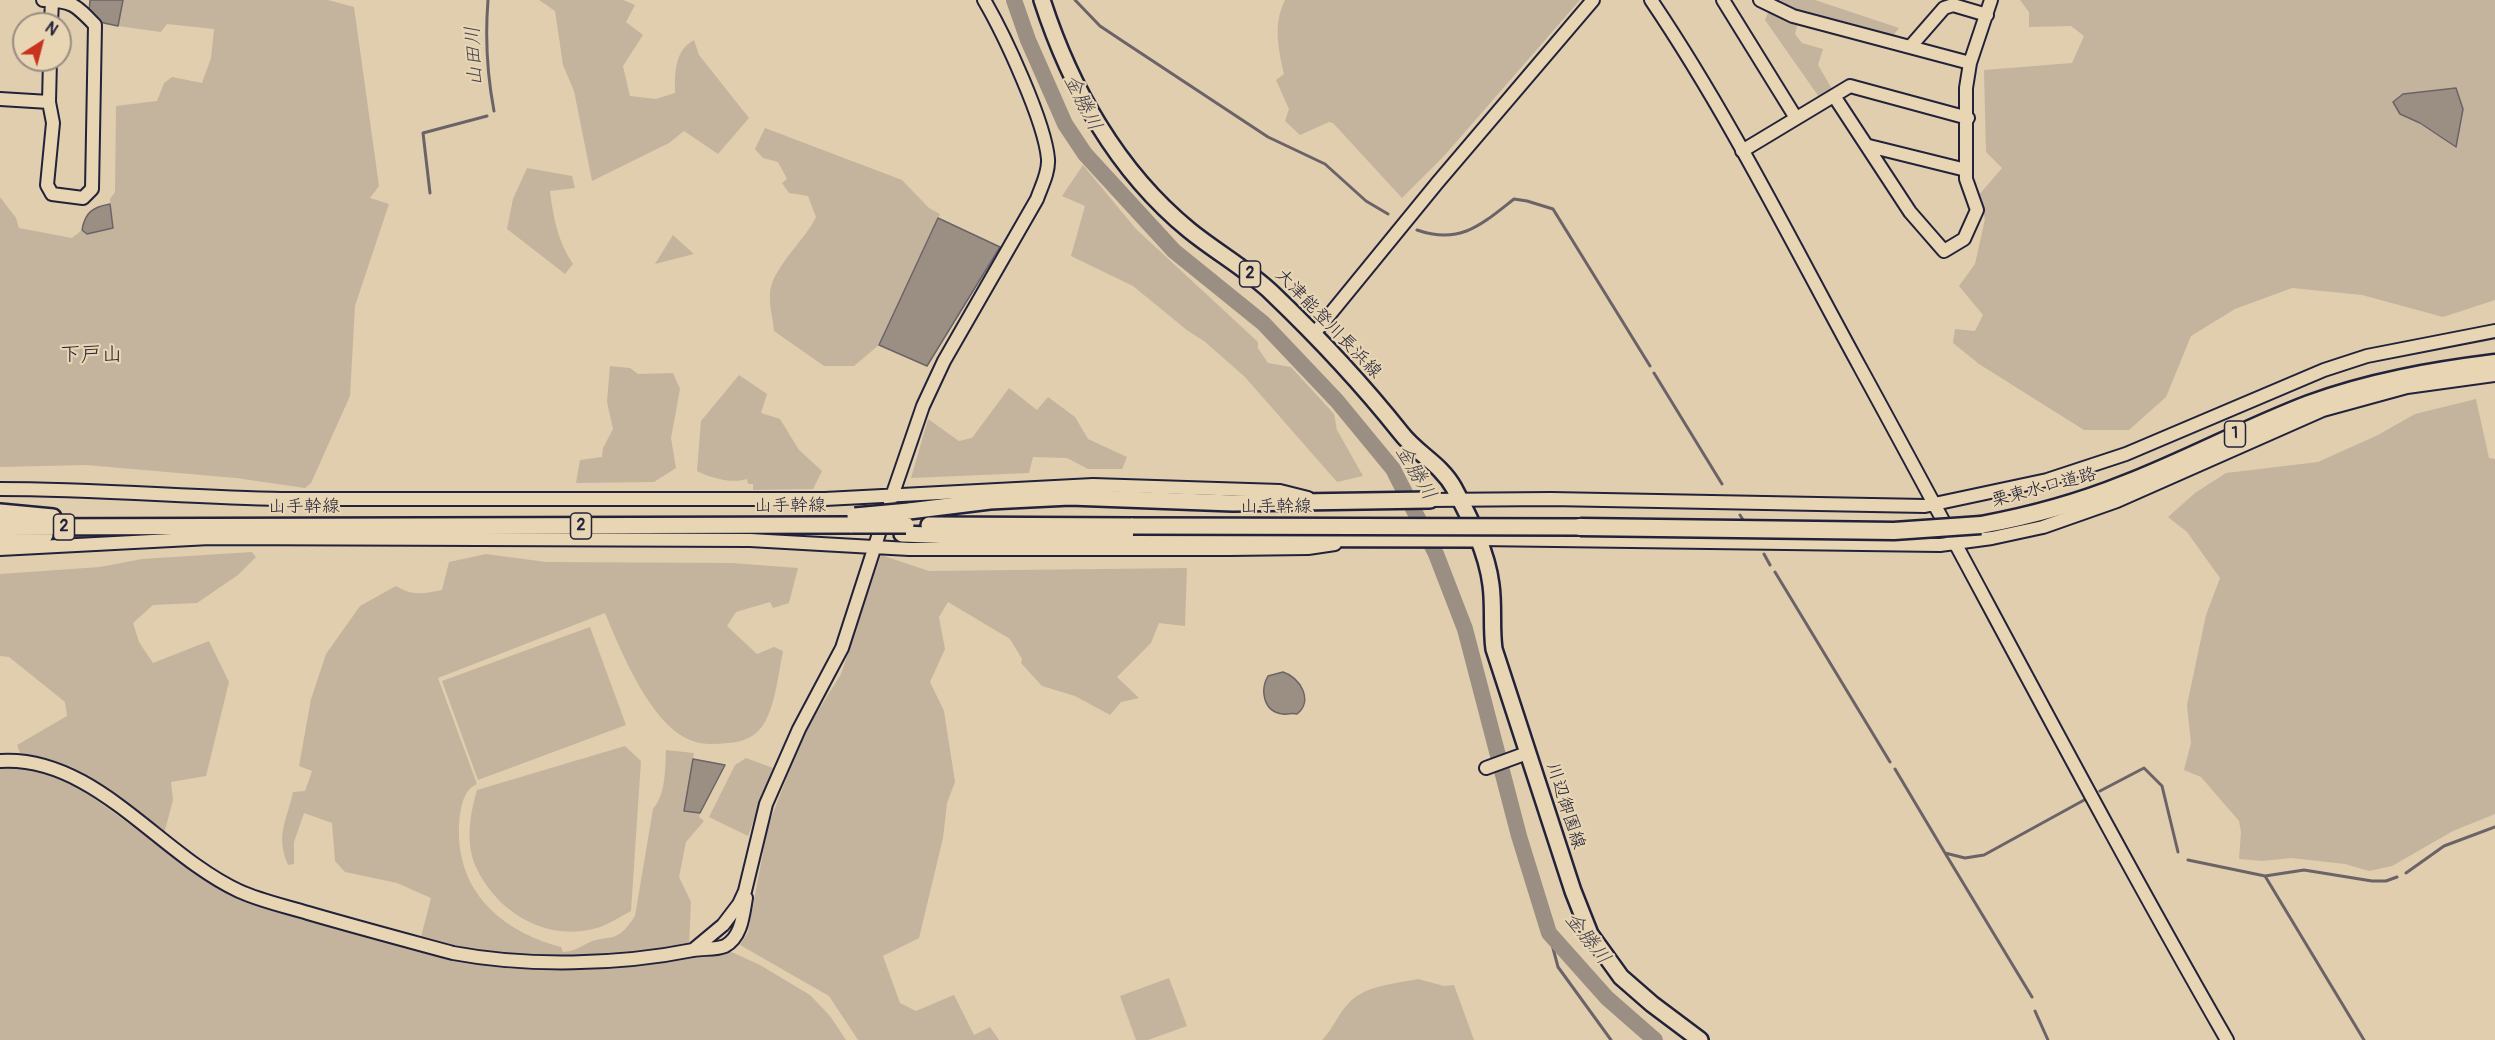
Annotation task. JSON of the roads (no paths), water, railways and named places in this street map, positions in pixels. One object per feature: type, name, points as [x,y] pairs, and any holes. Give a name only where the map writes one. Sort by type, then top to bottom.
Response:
[{"type":"highway","name":"栗東水口道路","points":[[1580,527],[1894,531],[1981,525],[2048,510],[2110,490],[2244,430],[2359,387],[2414,375],[2495,363]]},
{"type":"main road","name":"大津能登川長浜線","points":[[1042,0],[1068,69],[1090,113],[1114,148],[1162,205],[1189,230],[1258,280],[1379,405],[1411,445],[1443,471],[1459,498],[1478,539]]},
{"type":"main road","points":[[906,524],[990,501],[1070,497],[1233,503],[1430,500]]},
{"type":"main road","points":[[0,512],[40,517],[206,525]]},
{"type":"main road","points":[[736,525],[852,524]]},
{"type":"main road","points":[[906,524],[1008,538],[1478,539]]},
{"type":"main road","name":"山手幹線","points":[[0,527],[906,524],[1580,527]]},
{"type":"main road","points":[[0,540],[129,527]]},
{"type":"main road","name":"川辺御園線","points":[[1478,539],[1489,570],[1494,649],[1527,753],[1590,934],[1621,977],[1700,1040]]},
{"type":"street","points":[[43,0],[68,1],[78,6],[95,25],[92,189],[83,198],[52,194],[47,185],[53,123],[49,102],[50,72]]},
{"type":"street","points":[[0,761],[24,760],[44,764],[82,781],[201,868],[236,890],[382,934],[453,953],[512,963],[659,957],[693,950],[723,925],[739,904],[745,891],[766,804],[799,729],[842,648],[873,547],[927,397],[944,362],[1036,199],[1048,161],[1036,114],[984,0]]},
{"type":"street","points":[[1312,335],[1593,0]]},
{"type":"street","points":[[1724,0],[1796,118]]},
{"type":"street","points":[[1760,0],[1793,16],[1970,63]]},
{"type":"street","points":[[1834,96],[1869,146],[1910,212],[1944,251],[1964,239],[1977,210],[1965,179],[1968,118],[1966,88],[1970,63],[1991,0]]},
{"type":"street","points":[[1654,1],[1742,151],[1936,504],[2155,917],[2227,1040]]},
{"type":"street","points":[[1910,47],[1944,8],[1953,5],[1987,15]]},
{"type":"street","points":[[1742,151],[1850,86],[1968,118]]},
{"type":"street","points":[[0,99],[49,102]]},
{"type":"street","points":[[1869,146],[1966,170]]},
{"type":"street","points":[[1430,500],[1459,498],[1876,507],[1936,504],[2047,480],[2126,454],[2314,374],[2367,356],[2495,331]]},
{"type":"street","points":[[1478,539],[1917,545],[1992,538],[2043,526],[2117,501],[2323,410],[2407,387],[2495,375]]},
{"type":"street","points":[[0,489],[100,489],[220,498],[282,499],[825,499],[1093,485],[1280,491],[1322,501]]},
{"type":"street","points":[[0,549],[210,538],[750,540],[962,549],[1268,549],[1308,548],[1363,540]]},
{"type":"street","points":[[1486,768],[1527,753]]},
{"type":"waterway","name":"山田川","points":[[488,0],[487,56],[494,111]]},
{"type":"waterway","name":"金勝川","points":[[1014,0],[1028,40],[1065,124],[1085,154],[1174,251],[1263,323],[1337,401],[1393,469],[1436,554],[1465,629],[1519,836],[1549,933],[1607,998],[1655,1040]]},
{"type":"waterway","points":[[1075,0],[1100,26],[1268,137],[1325,164],[1366,201],[1388,214]]},
{"type":"waterway","name":"山田川","points":[[430,193],[423,133],[487,116]]},
{"type":"waterway","points":[[1417,230],[1432,234],[1458,234],[1480,224],[1514,199],[1553,209],[1650,366]]},
{"type":"waterway","points":[[1654,373],[1722,484]]},
{"type":"waterway","points":[[1740,515],[1745,523]]},
{"type":"waterway","points":[[1764,554],[1770,565]]},
{"type":"waterway","points":[[1775,572],[1890,762]]},
{"type":"waterway","points":[[2100,791],[2144,768],[2162,786],[2178,852]]},
{"type":"waterway","points":[[1895,769],[1945,853],[1965,858],[1984,855],[2086,799]]},
{"type":"waterway","points":[[2406,873],[2444,846],[2495,827]]},
{"type":"waterway","points":[[1945,853],[2032,997]]},
{"type":"waterway","points":[[2188,860],[2265,876],[2304,870],[2372,881],[2386,881],[2397,877]]},
{"type":"waterway","points":[[2265,876],[2364,1040]]},
{"type":"waterway","points":[[1549,933],[1558,967],[1611,1040]]},
{"type":"waterway","points":[[2035,1011],[2048,1040]]},
{"type":"district","name":"下戸山","points":[[91,356]]}]
